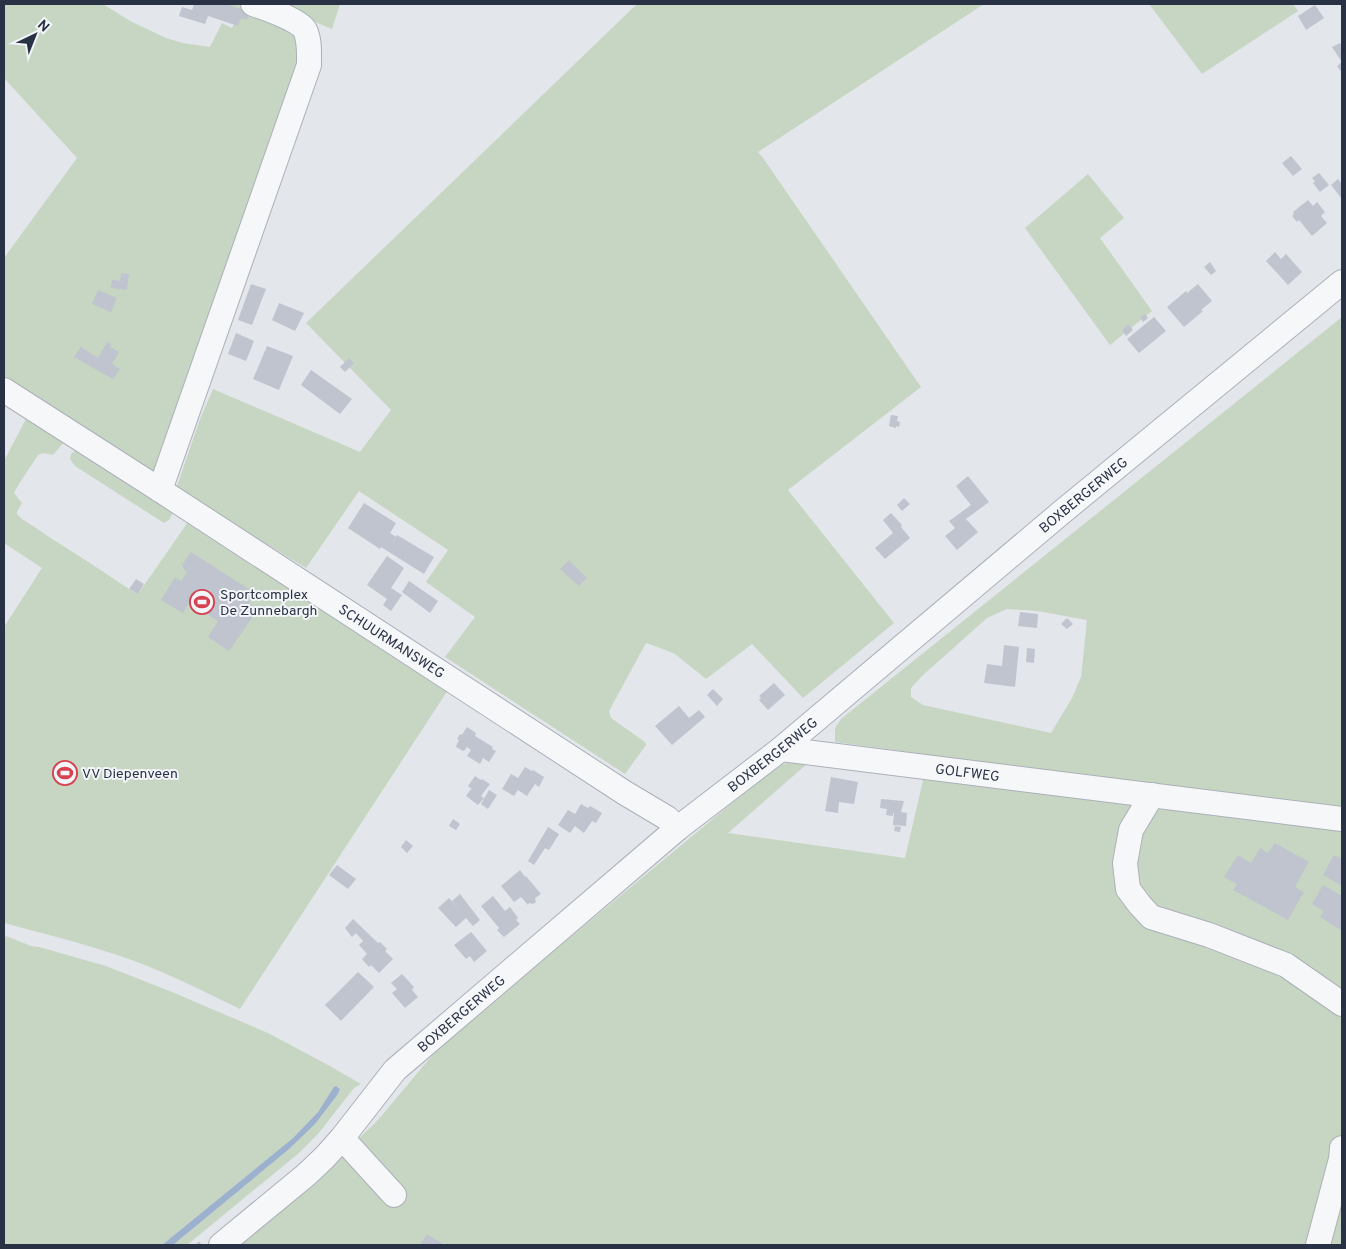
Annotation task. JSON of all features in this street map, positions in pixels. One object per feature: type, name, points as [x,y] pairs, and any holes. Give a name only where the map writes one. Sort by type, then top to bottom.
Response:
[{"type":"street","points":[[160,490],[309,64],[309,43],[304,28],[291,19],[253,4]]},
{"type":"street","name":"BOXBERGERWEG","points":[[221,1245],[306,1175],[342,1138],[395,1070],[678,828],[781,749],[1069,506],[1342,282]]},
{"type":"street","name":"SCHUURMANSWEG","points":[[4,390],[667,818],[678,828]]},
{"type":"street","name":"GOLFWEG","points":[[781,749],[1152,795],[1339,821]]},
{"type":"street","points":[[1152,795],[1131,830],[1125,863],[1128,889],[1151,918],[1209,935],[1286,965],[1342,1004]]},
{"type":"street","points":[[342,1138],[394,1195]]},
{"type":"street","points":[[1318,1245],[1341,1159],[1342,1148]]},
{"type":"green space","points":[[4,4],[103,4],[130,21],[166,38],[210,47],[222,23],[232,28],[239,13],[218,4],[236,4],[292,27],[304,47],[161,480],[4,377],[4,258],[77,158],[4,78]]},
{"type":"green space","points":[[273,4],[340,4],[332,29]]},
{"type":"green space","points":[[637,4],[984,4],[758,152],[921,387],[788,490],[894,623],[803,698],[752,644],[706,679],[675,654],[646,643],[609,711],[611,718],[645,742],[646,745],[625,774],[445,657],[475,617],[426,582],[448,550],[359,491],[306,568],[176,489],[200,419],[213,389],[360,452],[391,410],[306,323]]},
{"type":"green space","points":[[1149,4],[1293,4],[1298,11],[1202,74]]},
{"type":"green space","points":[[1088,174],[1124,218],[1100,238],[1152,311],[1110,345],[1025,228]]},
{"type":"green space","points":[[1342,317],[1342,1245],[235,1245],[353,1144],[378,1120],[451,1033],[497,998],[778,765],[793,762],[808,763],[728,833],[905,858],[924,776],[1050,771],[835,742],[835,728],[841,719]],"holes":[[[1007,609],[1037,611],[1087,620],[1081,677],[1072,698],[1051,733],[923,705],[911,697],[911,688],[923,675],[987,618]]]},
{"type":"green space","points":[[27,417],[65,441],[53,455],[43,453],[38,455],[14,493],[22,503],[17,514],[132,591],[138,594],[188,522],[448,690],[240,1009],[178,979],[130,960],[4,923],[4,627],[42,568],[4,543],[4,461]]},
{"type":"green space","points":[[77,449],[173,513],[169,520],[164,523],[75,466],[70,459],[71,454]]},
{"type":"green space","points":[[6,936],[31,946],[106,966],[172,992],[268,1033],[361,1084],[354,1088],[318,1134],[299,1153],[187,1245],[173,1245],[288,1150],[321,1116],[340,1089],[336,1086],[318,1112],[293,1138],[162,1245],[4,1245],[4,938]]},
{"type":"water","points":[[336,1086],[340,1089],[338,1094],[315,1124],[288,1150],[173,1245],[162,1245],[293,1138],[318,1112]]},
{"type":"building","points":[[194,4],[226,4],[250,11],[247,20],[241,18],[238,26],[208,16],[205,24],[179,16],[182,7],[192,10]]},
{"type":"building","points":[[1315,5],[1324,18],[1306,30],[1298,16]]},
{"type":"building","points":[[1340,43],[1342,46],[1342,62],[1332,47]]},
{"type":"building","points":[[1342,62],[1342,73],[1337,66]]},
{"type":"building","points":[[1291,156],[1302,169],[1293,176],[1282,163]]},
{"type":"building","points":[[1319,173],[1329,185],[1320,192],[1313,183],[1315,181],[1312,178]]},
{"type":"building","points":[[1338,179],[1342,184],[1342,199],[1331,185]]},
{"type":"building","points":[[1308,200],[1313,206],[1317,202],[1325,212],[1321,216],[1327,223],[1312,236],[1299,220],[1297,222],[1292,216],[1293,212]]},
{"type":"building","points":[[1275,252],[1281,259],[1286,254],[1302,272],[1288,285],[1266,261]]},
{"type":"building","points":[[1210,262],[1216,271],[1211,275],[1204,267]]},
{"type":"building","points":[[121,273],[129,274],[127,290],[111,288],[112,280],[120,281]]},
{"type":"building","points":[[251,284],[266,289],[252,325],[238,320]]},
{"type":"building","points":[[1198,284],[1212,301],[1184,327],[1167,307],[1186,291],[1187,293]]},
{"type":"building","points":[[98,290],[117,298],[111,312],[92,304]]},
{"type":"building","points":[[279,303],[304,313],[295,331],[272,320]]},
{"type":"building","points":[[1145,314],[1148,318],[1143,322],[1140,317]]},
{"type":"building","points":[[1154,317],[1166,331],[1139,353],[1127,339]]},
{"type":"building","points":[[1128,324],[1133,330],[1126,336],[1122,330]]},
{"type":"building","points":[[236,333],[254,341],[246,361],[228,354]]},
{"type":"building","points":[[107,342],[111,344],[110,347],[119,352],[112,364],[120,369],[113,379],[74,357],[81,347],[98,358]]},
{"type":"building","points":[[267,346],[293,356],[279,390],[253,379]]},
{"type":"building","points":[[349,358],[354,363],[345,372],[340,367]]},
{"type":"building","points":[[311,370],[352,399],[340,414],[301,385]]},
{"type":"building","points":[[891,415],[898,416],[899,427],[889,426]]},
{"type":"building","points":[[968,476],[989,502],[966,519],[978,532],[957,550],[945,536],[955,528],[949,521],[971,505],[956,486]]},
{"type":"building","points":[[904,498],[910,504],[902,511],[897,505]]},
{"type":"building","points":[[364,503],[396,523],[390,533],[396,537],[397,535],[434,557],[424,574],[348,528]]},
{"type":"building","points":[[891,513],[910,538],[885,559],[875,548],[893,533],[883,520]]},
{"type":"building","points":[[191,552],[255,593],[249,603],[258,609],[229,651],[208,637],[218,621],[189,603],[183,613],[161,600],[175,577],[181,581],[187,572],[182,565]]},
{"type":"building","points":[[387,556],[404,568],[391,588],[402,595],[391,611],[383,605],[387,599],[367,585]]},
{"type":"building","points":[[569,560],[587,578],[579,586],[560,569]]},
{"type":"building","points":[[136,579],[144,584],[138,594],[129,589]]},
{"type":"building","points":[[409,581],[438,601],[430,613],[402,592]]},
{"type":"building","points":[[1020,612],[1038,614],[1037,628],[1018,626]]},
{"type":"building","points":[[1067,618],[1073,624],[1067,629],[1061,624]]},
{"type":"building","points":[[1004,645],[1019,647],[1015,687],[984,683],[987,664],[1002,666]]},
{"type":"building","points":[[1027,648],[1035,649],[1034,663],[1026,662]]},
{"type":"building","points":[[774,683],[785,695],[768,710],[759,700],[761,698],[759,696]]},
{"type":"building","points":[[713,689],[723,699],[717,706],[707,695]]},
{"type":"building","points":[[679,706],[689,718],[699,710],[705,717],[672,745],[655,726]]},
{"type":"building","points":[[467,727],[476,733],[475,736],[493,747],[492,749],[496,751],[489,762],[483,758],[480,764],[467,756],[471,750],[467,747],[463,751],[456,747],[459,740],[457,739]]},
{"type":"building","points":[[525,767],[544,777],[539,787],[535,784],[527,796],[518,790],[514,796],[502,789],[511,774],[518,778]]},
{"type":"building","points":[[475,776],[490,784],[481,796],[484,798],[478,805],[466,796],[471,789],[474,791],[468,786]]},
{"type":"building","points":[[831,777],[858,782],[854,804],[839,802],[838,813],[825,811]]},
{"type":"building","points":[[489,790],[497,795],[488,809],[481,804]]},
{"type":"building","points":[[881,799],[904,801],[901,812],[907,813],[906,826],[893,825],[894,813],[893,816],[886,815],[887,809],[880,808]]},
{"type":"building","points":[[581,804],[588,808],[590,806],[602,813],[596,823],[592,821],[584,833],[575,826],[570,833],[558,825],[568,810],[575,814]]},
{"type":"building","points":[[453,819],[460,824],[456,830],[449,826]]},
{"type":"building","points":[[895,826],[901,827],[900,832],[894,831]]},
{"type":"building","points":[[548,827],[559,834],[549,850],[545,848],[534,865],[528,861]]},
{"type":"building","points":[[406,840],[413,846],[407,853],[401,847]]},
{"type":"building","points":[[1275,843],[1309,862],[1295,887],[1304,892],[1288,920],[1233,890],[1237,884],[1224,877],[1238,855],[1251,863],[1260,848],[1268,853]]},
{"type":"building","points":[[1334,855],[1342,859],[1342,886],[1323,875]]},
{"type":"building","points":[[337,865],[356,879],[348,889],[329,875]]},
{"type":"building","points":[[520,870],[541,894],[535,898],[536,902],[533,904],[529,903],[528,905],[521,897],[514,902],[501,886]]},
{"type":"building","points":[[1323,885],[1342,896],[1342,931],[1320,917],[1324,911],[1312,904]]},
{"type":"building","points":[[460,894],[480,920],[473,926],[466,918],[456,927],[438,908],[449,898],[462,913],[452,901]]},
{"type":"building","points":[[493,896],[505,911],[510,907],[520,924],[504,937],[481,906]]},
{"type":"building","points":[[353,919],[387,949],[385,951],[393,959],[379,973],[371,965],[369,967],[362,959],[367,954],[359,945],[363,941],[356,933],[352,937],[345,928]]},
{"type":"building","points":[[471,932],[487,951],[474,962],[470,956],[466,959],[454,945]]},
{"type":"building","points":[[358,972],[374,987],[341,1021],[325,1005]]},
{"type":"building","points":[[402,974],[414,987],[412,990],[418,997],[405,1008],[392,993],[397,989],[391,983]]},
{"type":"building","points":[[427,1234],[445,1245],[420,1245]]},
{"type":"place","name":"Sportcomplex De Zunnebargh","points":[[202,602]]},
{"type":"place","name":"VV Diepenveen","points":[[65,773]]}]
